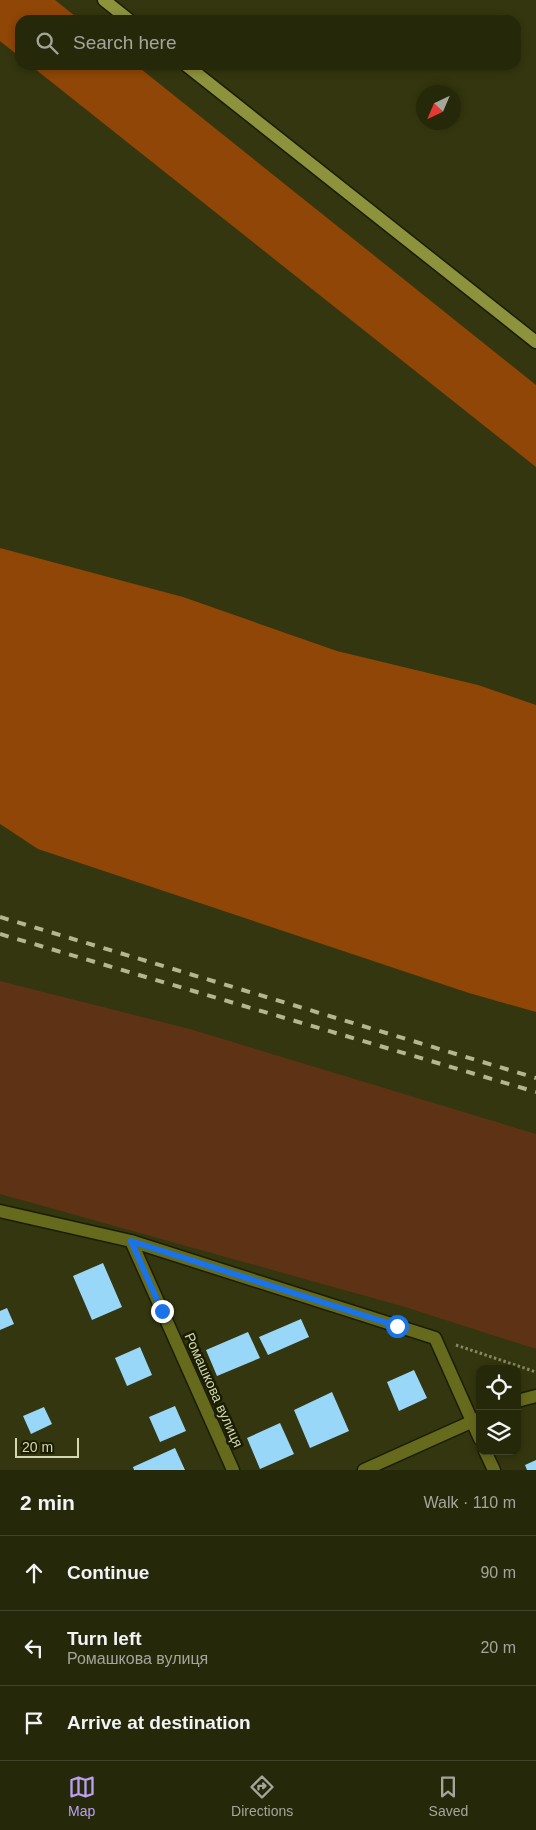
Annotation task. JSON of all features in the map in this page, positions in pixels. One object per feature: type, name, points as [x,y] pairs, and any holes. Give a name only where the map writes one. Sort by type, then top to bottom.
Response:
[{"type":"main road","points":[[104,0],[124,15]]},
{"type":"main road","points":[[192,70],[536,342]]},
{"type":"street","points":[[0,1211],[131,1241],[435,1338],[476,1420],[364,1470]]},
{"type":"street","name":"Ромашкова вулиця","points":[[131,1241],[233,1470]]},
{"type":"street","points":[[521,1400],[536,1396]]},
{"type":"street","points":[[487,1455],[494,1470]]},
{"type":"path","points":[[435,1338],[536,1372]]},
{"type":"shaded area","points":[[0,0],[55,0],[74,15],[15,15],[15,53],[0,41]]},
{"type":"shaded area","points":[[36,70],[142,70],[536,385],[536,467]]},
{"type":"shaded area","points":[[0,548],[183,597],[337,651],[478,685],[536,705],[536,1012],[469,993],[38,849],[0,824]]},
{"type":"shaded area","points":[[0,981],[190,1029],[536,1134],[536,1349],[405,1307],[0,1194]]},
{"type":"building","points":[[103,1263],[122,1307],[92,1320],[73,1276]]},
{"type":"building","points":[[7,1308],[14,1324],[0,1330],[0,1311]]},
{"type":"building","points":[[301,1319],[309,1337],[268,1355],[259,1337]]},
{"type":"building","points":[[248,1332],[260,1358],[217,1376],[206,1350]]},
{"type":"building","points":[[140,1347],[152,1375],[127,1386],[115,1358]]},
{"type":"building","points":[[414,1370],[427,1398],[399,1411],[387,1382]]},
{"type":"building","points":[[332,1392],[349,1431],[310,1448],[294,1410]]},
{"type":"building","points":[[175,1406],[186,1431],[160,1442],[149,1417]]},
{"type":"building","points":[[44,1407],[52,1424],[31,1434],[23,1416]]},
{"type":"building","points":[[280,1423],[294,1454],[260,1469],[247,1438]]},
{"type":"building","points":[[175,1448],[185,1470],[134,1470],[133,1467]]},
{"type":"building","points":[[536,1460],[536,1470],[527,1470],[525,1465]]},
{"type":"railway","points":[[0,917],[536,1078]]},
{"type":"railway","points":[[0,934],[536,1092]]},
{"type":"route","points":[[162,1311],[131,1241],[397,1326]]}]
